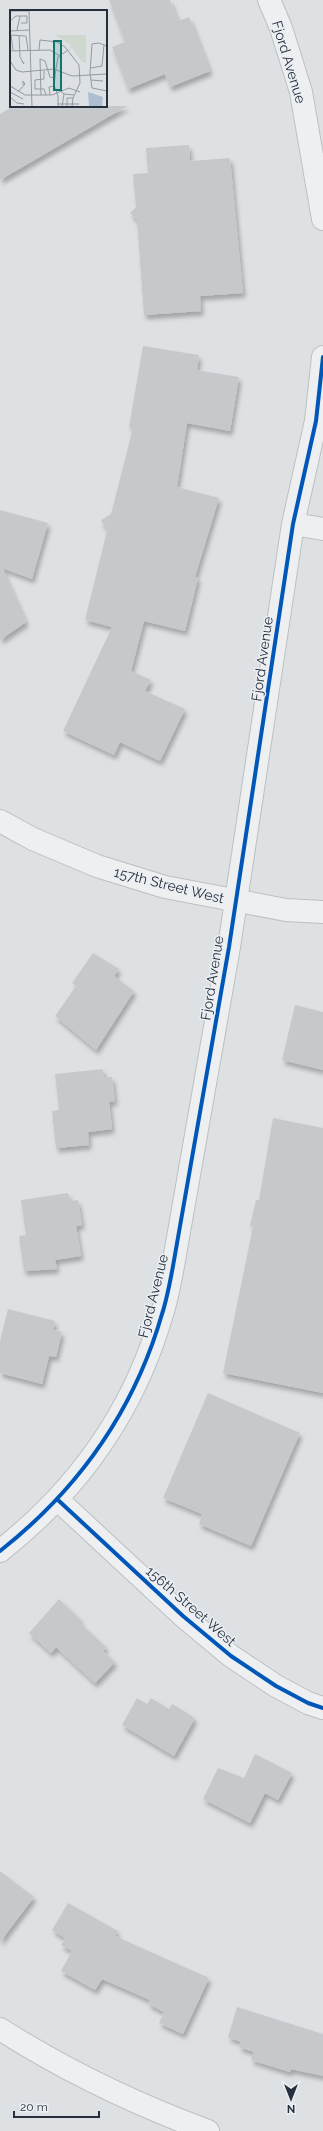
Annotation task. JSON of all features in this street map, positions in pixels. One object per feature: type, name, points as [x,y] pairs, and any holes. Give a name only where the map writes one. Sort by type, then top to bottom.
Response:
[{"type":"street","name":"Fjord Avenue","points":[[269,0],[281,28],[301,92],[319,181],[323,219]]},
{"type":"street","name":"Fjord Avenue","points":[[0,1551],[32,1526],[58,1500],[90,1460],[124,1408],[151,1349],[163,1313],[173,1266],[226,962],[293,524],[316,421],[323,357]]},
{"type":"street","points":[[293,524],[323,529]]},
{"type":"street","name":"157th Street West","points":[[0,821],[34,839],[97,866],[165,887],[235,902],[286,910],[323,912]]},
{"type":"street","name":"156th Street West","points":[[58,1500],[182,1616],[231,1656],[276,1686],[308,1703],[323,1708]]},
{"type":"street","points":[[0,2029],[32,2049],[129,2100],[208,2131]]},
{"type":"building","points":[[109,0],[170,0],[178,21],[189,17],[210,71],[170,87],[165,74],[128,89],[112,47],[125,42]]},
{"type":"building","points":[[127,106],[0,180],[0,114],[12,107]]},
{"type":"building","points":[[189,145],[190,161],[230,158],[243,293],[200,296],[201,311],[144,315],[137,220],[130,213],[136,207],[133,174],[148,173],[146,148]]},
{"type":"building","points":[[143,346],[199,355],[197,370],[239,377],[230,431],[187,423],[177,487],[219,498],[195,577],[198,578],[185,631],[144,621],[131,671],[151,680],[145,691],[185,709],[160,761],[120,742],[114,755],[63,731],[112,627],[85,620],[107,531],[101,520],[111,514],[133,428],[129,427]]},
{"type":"building","points":[[0,510],[48,523],[32,579],[2,568],[26,622],[0,640]]},
{"type":"building","points":[[93,953],[119,969],[114,976],[134,991],[96,1050],[55,1016],[76,986],[72,983]]},
{"type":"building","points":[[295,1005],[323,1012],[323,1070],[282,1060]]},
{"type":"building","points":[[103,1069],[104,1077],[112,1077],[115,1101],[109,1102],[112,1129],[88,1132],[89,1145],[56,1148],[52,1111],[59,1110],[55,1074]]},
{"type":"building","points":[[273,1118],[323,1128],[323,1393],[223,1373],[253,1227],[250,1226],[256,1200],[259,1200]]},
{"type":"building","points":[[68,1193],[70,1201],[78,1200],[82,1225],[76,1226],[81,1256],[55,1260],[57,1269],[24,1271],[19,1236],[26,1235],[21,1200]]},
{"type":"building","points":[[8,1309],[55,1321],[53,1330],[62,1332],[56,1357],[49,1356],[42,1384],[0,1373],[0,1341]]},
{"type":"building","points":[[208,1393],[300,1433],[251,1546],[199,1524],[202,1514],[163,1498]]},
{"type":"building","points":[[59,1599],[81,1620],[79,1622],[106,1647],[103,1651],[115,1662],[95,1683],[56,1647],[51,1653],[29,1633]]},
{"type":"building","points":[[137,1698],[147,1704],[151,1698],[169,1709],[172,1704],[195,1718],[174,1756],[122,1725]]},
{"type":"building","points":[[255,1754],[292,1773],[278,1800],[265,1793],[250,1823],[203,1799],[218,1768],[244,1778]]},
{"type":"building","points":[[0,1871],[34,1897],[0,1942]]},
{"type":"building","points":[[68,1903],[118,1931],[115,1936],[209,1978],[183,2034],[159,2023],[164,2012],[148,2004],[150,2000],[102,1979],[95,1990],[61,1971],[72,1951],[61,1945],[65,1938],[52,1930]]},
{"type":"building","points":[[237,2007],[323,2034],[323,2076],[291,2069],[290,2072],[251,2060],[254,2052],[239,2047],[241,2042],[228,2037]]},
{"type":"cycle path","points":[[0,1551],[29,1527],[55,1501],[79,1474],[100,1445],[120,1415],[136,1383],[162,1314],[173,1266],[229,947],[293,524],[316,421],[323,357]]},
{"type":"cycle path","points":[[58,1500],[183,1616],[231,1656],[276,1686],[308,1703],[323,1708]]}]
